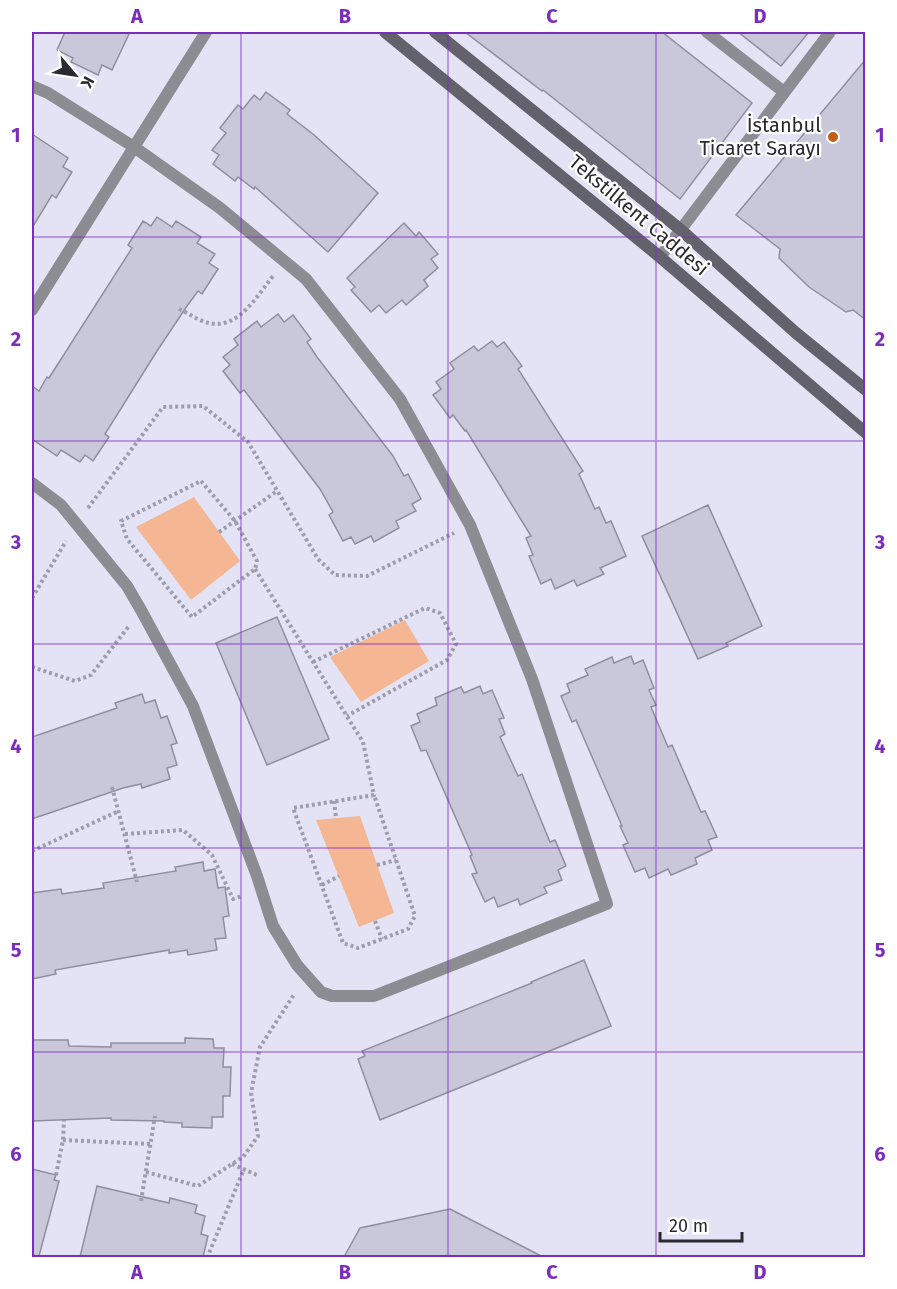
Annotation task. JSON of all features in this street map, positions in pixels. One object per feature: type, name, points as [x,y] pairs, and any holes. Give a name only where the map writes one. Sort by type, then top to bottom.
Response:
[{"type":"street","points":[[32,310],[206,32]]},
{"type":"street","name":"Tekstilkent Caddesi","points":[[385,32],[660,256],[866,433]]},
{"type":"street","name":"Tekstilkent Caddesi","points":[[435,32],[681,230],[796,333],[866,390]]},
{"type":"street","points":[[707,32],[784,92]]},
{"type":"street","points":[[660,256],[830,32]]},
{"type":"street","points":[[32,86],[48,93],[134,147],[220,208],[306,279],[400,399],[470,525],[532,679],[608,904],[375,996],[332,996],[321,992],[297,965],[273,926],[262,890],[193,706],[141,610],[127,586],[61,505],[32,483]]},
{"type":"path","points":[[179,309],[210,324],[224,323],[238,318],[285,262]]},
{"type":"path","points":[[32,597],[76,524],[163,407],[203,406],[248,442],[318,559],[335,575],[367,576],[470,525]]},
{"type":"path","points":[[201,481],[235,521],[257,561],[255,569],[192,617],[127,539],[121,521],[201,481]]},
{"type":"path","points":[[219,532],[277,491]]},
{"type":"path","points":[[255,569],[363,742],[374,795],[415,916],[408,929],[358,948],[343,943],[293,808],[374,795]]},
{"type":"path","points":[[313,662],[425,608],[440,613],[456,644],[447,660],[347,716]]},
{"type":"path","points":[[32,667],[75,681],[91,675],[141,610]]},
{"type":"path","points":[[112,787],[137,882]]},
{"type":"path","points":[[334,801],[336,818]]},
{"type":"path","points":[[32,851],[118,811]]},
{"type":"path","points":[[125,834],[183,830],[212,855],[232,899],[262,890]]},
{"type":"path","points":[[377,865],[396,860]]},
{"type":"path","points":[[322,885],[339,876]]},
{"type":"path","points":[[375,921],[382,939]]},
{"type":"path","points":[[146,1172],[198,1185],[243,1157],[258,1136],[251,1093],[260,1047],[307,976]]},
{"type":"path","points":[[141,1201],[155,1116]]},
{"type":"path","points":[[56,1175],[63,1140],[64,1120]]},
{"type":"path","points":[[63,1140],[150,1144]]},
{"type":"path","points":[[232,1164],[259,1176]]},
{"type":"path","points":[[207,1257],[244,1169]]},
{"type":"shaded area","points":[[194,497],[240,561],[191,600],[136,527]]},
{"type":"shaded area","points":[[405,620],[429,661],[361,702],[330,657]]},
{"type":"shaded area","points":[[360,816],[394,913],[359,927],[316,820]]},
{"type":"building","points":[[65,32],[130,32],[112,70],[102,65],[98,75],[71,62],[73,58],[57,50]]},
{"type":"building","points":[[465,32],[662,32],[752,103],[680,199],[543,90]]},
{"type":"building","points":[[738,32],[809,32],[781,66]]},
{"type":"building","name":"İstanbul Ticaret Sarayı","points":[[866,59],[866,320],[853,310],[846,312],[809,287],[779,258],[780,249],[736,215]]},
{"type":"building","points":[[266,92],[290,110],[287,114],[313,134],[378,193],[328,252],[255,187],[254,189],[238,177],[235,181],[213,164],[219,155],[212,150],[226,133],[220,128],[238,105],[243,109],[254,95],[260,100]]},
{"type":"building","points":[[32,134],[68,158],[63,167],[72,172],[56,198],[52,195],[32,228]]},
{"type":"building","points":[[157,217],[172,227],[176,221],[201,237],[197,243],[215,254],[209,263],[218,269],[202,294],[198,291],[157,351],[105,434],[109,437],[93,461],[85,455],[80,462],[61,450],[57,456],[32,439],[32,386],[39,391],[47,377],[49,378],[132,248],[128,245],[143,221],[151,226]]},
{"type":"building","points":[[404,223],[416,236],[419,232],[438,254],[431,259],[438,268],[424,280],[428,286],[406,305],[402,300],[386,313],[379,305],[371,312],[351,290],[355,287],[347,278]]},
{"type":"building","points":[[278,314],[284,322],[293,315],[311,339],[307,342],[317,357],[393,456],[404,476],[408,474],[421,499],[412,504],[416,511],[396,521],[399,528],[374,542],[371,536],[355,544],[351,537],[343,541],[329,515],[333,512],[320,489],[244,390],[240,393],[223,371],[230,365],[223,357],[238,345],[234,339],[257,321],[261,327]]},
{"type":"building","points":[[492,341],[497,347],[504,342],[522,366],[518,369],[583,471],[579,474],[595,509],[599,507],[606,523],[611,521],[626,556],[600,568],[604,574],[577,586],[574,580],[555,589],[551,579],[541,584],[529,556],[533,555],[526,538],[531,536],[466,430],[453,415],[450,418],[433,395],[441,389],[436,382],[454,369],[450,363],[474,346],[478,351]]},
{"type":"building","points":[[708,505],[762,626],[726,643],[728,646],[698,659],[642,536]]},
{"type":"building","points":[[277,617],[329,739],[267,765],[216,643]]},
{"type":"building","points":[[631,656],[634,664],[643,660],[654,688],[649,690],[656,705],[651,707],[668,747],[672,745],[701,812],[705,811],[717,837],[708,840],[712,850],[695,858],[697,864],[671,875],[668,869],[649,878],[645,868],[635,872],[623,845],[628,843],[620,826],[622,826],[576,720],[572,722],[561,696],[570,692],[567,684],[588,675],[585,669],[612,657],[614,663]]},
{"type":"building","points":[[480,686],[483,694],[492,690],[504,718],[499,719],[505,734],[500,737],[518,776],[522,774],[550,842],[555,840],[566,866],[558,870],[562,880],[544,887],[547,893],[520,905],[518,899],[498,907],[494,897],[485,902],[472,874],[477,873],[470,856],[472,855],[426,750],[421,751],[411,726],[420,722],[417,714],[437,705],[435,698],[461,687],[464,693]]},
{"type":"building","points":[[142,694],[145,703],[155,700],[161,718],[167,716],[177,743],[171,745],[177,765],[167,768],[170,779],[142,788],[141,784],[123,788],[32,819],[32,737],[117,708],[115,703]]},
{"type":"building","points":[[203,862],[204,871],[215,869],[218,888],[225,887],[229,916],[223,917],[226,938],[215,939],[217,950],[188,955],[187,950],[169,953],[169,950],[55,970],[56,974],[32,979],[32,893],[61,889],[62,894],[104,888],[103,883],[176,871],[175,867]]},
{"type":"building","points":[[584,960],[611,1026],[380,1120],[358,1059],[365,1056],[362,1051]]},
{"type":"building","points":[[185,1038],[213,1039],[214,1048],[224,1048],[223,1067],[231,1067],[230,1096],[223,1096],[223,1117],[212,1117],[212,1128],[182,1127],[182,1123],[164,1121],[111,1120],[111,1118],[32,1121],[32,1040],[68,1040],[69,1046],[111,1047],[111,1043],[185,1043]]},
{"type":"building","points":[[32,1169],[56,1175],[54,1180],[59,1181],[39,1256],[32,1255]]},
{"type":"building","points":[[97,1186],[169,1203],[170,1198],[197,1205],[195,1213],[205,1216],[201,1234],[208,1236],[203,1257],[80,1257]]},
{"type":"building","points":[[450,1209],[543,1257],[344,1257],[360,1228]]},
{"type":"place","name":"İstanbul Ticaret Sarayı","points":[[833,137]]}]
